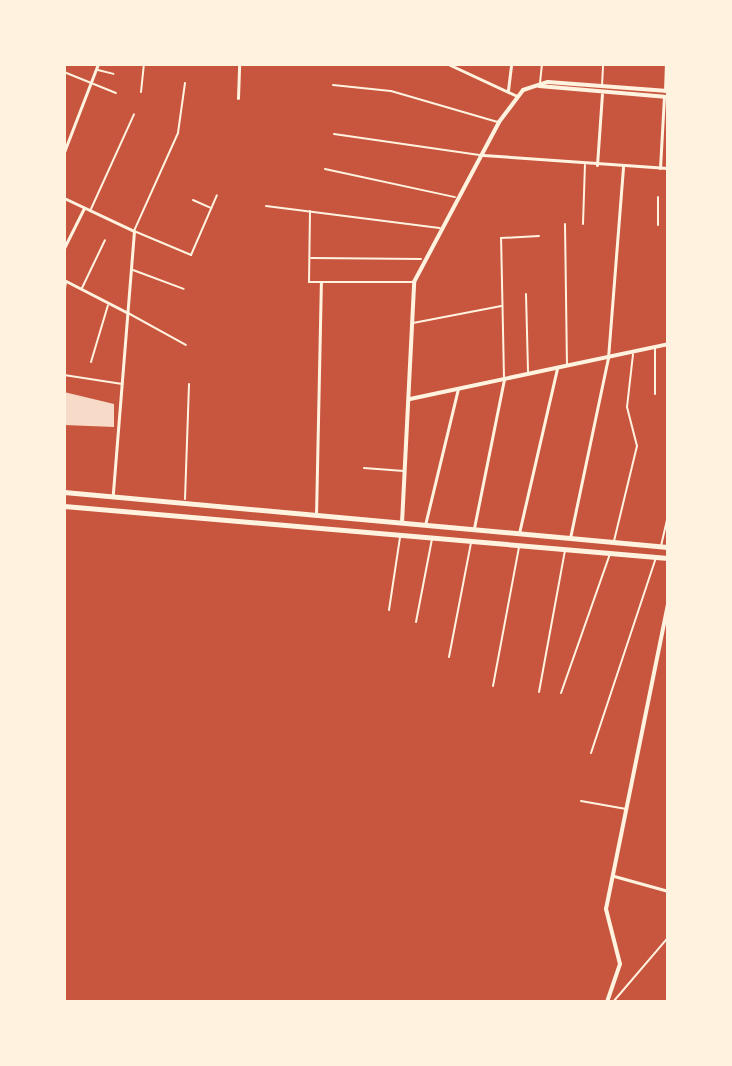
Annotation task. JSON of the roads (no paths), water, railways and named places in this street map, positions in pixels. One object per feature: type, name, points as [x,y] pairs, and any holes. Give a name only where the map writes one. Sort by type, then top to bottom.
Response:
[{"type":"main road","points":[[64,492],[664,546]]},
{"type":"main road","points":[[64,506],[668,558]]},
{"type":"street","points":[[238,98],[239,64]]},
{"type":"street","points":[[448,64],[517,96]]},
{"type":"street","points":[[508,90],[511,64]]},
{"type":"street","points":[[660,168],[666,64]]},
{"type":"street","points":[[64,152],[93,84],[97,67]]},
{"type":"street","points":[[539,86],[602,94],[666,94]]},
{"type":"street","points":[[402,524],[414,282],[421,259],[455,197],[483,155],[499,122],[517,96],[539,86],[602,86],[666,94]]},
{"type":"street","points":[[597,165],[602,86]]},
{"type":"street","points":[[483,155],[585,165],[668,168]]},
{"type":"street","points":[[570,538],[608,358],[623,166]]},
{"type":"street","points":[[64,198],[134,231],[113,498]]},
{"type":"street","points":[[64,248],[84,208]]},
{"type":"street","points":[[65,280],[128,313]]},
{"type":"street","points":[[316,516],[321,282]]},
{"type":"street","points":[[410,399],[668,344]]},
{"type":"street","points":[[519,534],[557,369]]},
{"type":"street","points":[[473,530],[504,379]]},
{"type":"street","points":[[424,525],[458,389]]},
{"type":"street","points":[[610,1002],[620,964],[606,909],[668,605]]},
{"type":"street","points":[[613,876],[668,891]]},
{"type":"lane","points":[[141,92],[144,64]]},
{"type":"lane","points":[[539,86],[542,64]]},
{"type":"lane","points":[[602,86],[603,64]]},
{"type":"lane","points":[[97,67],[114,74]]},
{"type":"lane","points":[[64,72],[116,93]]},
{"type":"lane","points":[[185,83],[178,133],[134,231],[191,255],[217,195]]},
{"type":"lane","points":[[333,85],[391,91],[499,122]]},
{"type":"lane","points":[[90,211],[134,114]]},
{"type":"lane","points":[[334,134],[483,155]]},
{"type":"lane","points":[[583,224],[585,165]]},
{"type":"lane","points":[[325,169],[455,197]]},
{"type":"lane","points":[[193,200],[212,208]]},
{"type":"lane","points":[[266,206],[440,228]]},
{"type":"lane","points":[[310,211],[309,282],[414,282]]},
{"type":"lane","points":[[565,224],[567,366]]},
{"type":"lane","points":[[504,379],[501,238],[539,236]]},
{"type":"lane","points":[[81,289],[105,240]]},
{"type":"lane","points":[[311,258],[421,259]]},
{"type":"lane","points":[[130,269],[184,289]]},
{"type":"lane","points":[[64,296],[65,280]]},
{"type":"lane","points":[[526,294],[528,374]]},
{"type":"lane","points":[[91,362],[109,304]]},
{"type":"lane","points":[[412,323],[502,305]]},
{"type":"lane","points":[[128,313],[186,345]]},
{"type":"lane","points":[[655,347],[655,394]]},
{"type":"lane","points":[[614,542],[637,446],[627,407],[633,352]]},
{"type":"lane","points":[[64,375],[122,384]]},
{"type":"lane","points":[[184,505],[189,384]]},
{"type":"lane","points":[[364,468],[405,471]]},
{"type":"lane","points":[[664,546],[668,516]]},
{"type":"lane","points":[[389,610],[400,536]]},
{"type":"lane","points":[[416,622],[432,538]]},
{"type":"lane","points":[[449,657],[471,542]]},
{"type":"lane","points":[[493,686],[519,545]]},
{"type":"lane","points":[[539,692],[566,549]]},
{"type":"lane","points":[[561,693],[610,553]]},
{"type":"lane","points":[[591,753],[656,557]]},
{"type":"lane","points":[[581,801],[626,809]]},
{"type":"lane","points":[[610,1002],[666,940]]}]
